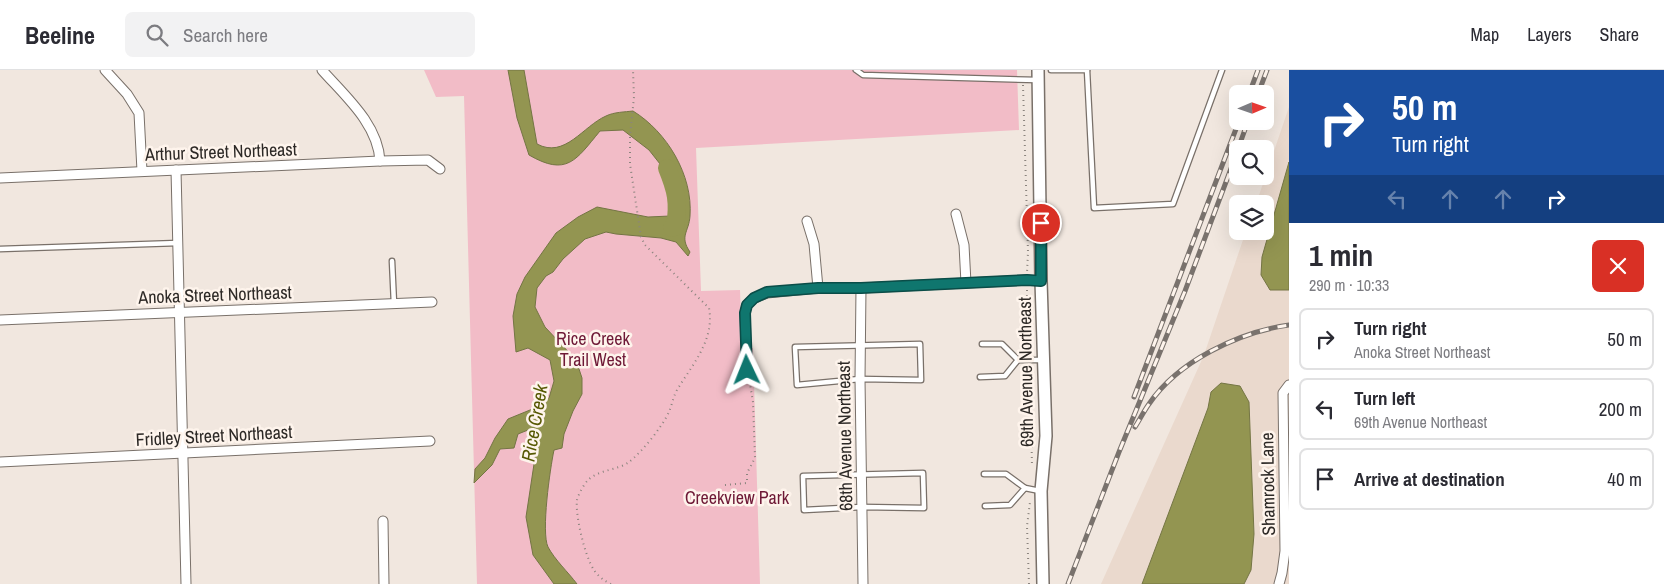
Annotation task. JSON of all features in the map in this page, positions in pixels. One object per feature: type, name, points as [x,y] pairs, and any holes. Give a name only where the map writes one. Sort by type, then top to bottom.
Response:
[{"type":"street","points":[[105,70],[127,94],[139,113],[142,171]]},
{"type":"street","points":[[322,70],[368,125],[379,149],[380,161]]},
{"type":"street","name":"69th Avenue Northeast","points":[[1038,75],[1041,281],[1046,436],[1036,490],[1043,584]]},
{"type":"street","name":"Arthur Street Northeast","points":[[0,178],[428,160],[440,169]]},
{"type":"street","points":[[176,170],[186,584]]},
{"type":"street","points":[[956,214],[964,245],[966,283]]},
{"type":"street","points":[[807,221],[814,244],[818,288]]},
{"type":"street","points":[[747,370],[745,313],[747,305],[754,298],[767,292],[818,288],[1041,281]]},
{"type":"street","name":"68th Avenue Northeast","points":[[861,288],[860,379],[863,584]]},
{"type":"street","name":"Anoka Street Northeast","points":[[0,320],[432,302]]},
{"type":"street","name":"Shamrock Lane","points":[[1279,584],[1285,551],[1283,393],[1289,385]]},
{"type":"street","name":"Fridley Street Northeast","points":[[0,462],[430,441]]},
{"type":"street","points":[[383,520],[384,584]]},
{"type":"lane","points":[[856,70],[862,75],[1023,79],[1038,75]]},
{"type":"lane","points":[[1051,70],[1087,70],[1094,208],[1173,204],[1222,70]]},
{"type":"lane","points":[[0,250],[178,243]]},
{"type":"lane","points":[[392,261],[394,304]]},
{"type":"lane","points":[[920,344],[921,380],[860,379],[797,385],[795,347],[860,345],[920,344]]},
{"type":"lane","points":[[982,344],[1002,344],[1018,360],[1044,360]]},
{"type":"lane","points":[[980,377],[1005,376],[1018,360]]},
{"type":"lane","points":[[923,473],[924,508],[862,508],[804,510],[803,476],[923,473]]},
{"type":"lane","points":[[984,474],[1006,474],[1025,488],[1036,490]]},
{"type":"lane","points":[[985,506],[1010,505],[1025,488]]},
{"type":"path","points":[[611,584],[593,569],[582,544],[577,500],[588,480],[608,469],[629,462],[650,442],[669,412],[675,393],[703,350],[711,318],[709,308],[645,245],[641,237],[630,164],[630,136],[634,96],[633,70]]},
{"type":"path","points":[[1023,79],[1028,252],[1026,272]]},
{"type":"path","points":[[1027,286],[1032,468]]},
{"type":"path","points":[[725,485],[747,483],[746,474],[755,458],[754,402],[747,370]]},
{"type":"path","points":[[1029,584],[1027,526],[1036,490]]},
{"type":"shaded area","points":[[1289,107],[1289,584],[1101,584],[1204,355],[1243,240],[1274,240],[1274,195],[1259,195],[1262,185],[1274,185],[1274,151]]},
{"type":"green space","name":"Rice Creek Trail West","points":[[424,70],[1017,70],[1019,130],[696,148],[701,291],[740,290],[742,348],[753,348],[760,584],[477,584],[464,96],[436,97]]},
{"type":"water","name":"Rice Creek","points":[[508,70],[524,70],[537,144],[547,148],[565,144],[606,116],[633,111],[657,131],[667,143],[682,170],[690,201],[690,216],[685,238],[690,252],[688,256],[676,242],[661,238],[606,232],[585,239],[563,259],[553,272],[546,276],[537,288],[535,307],[545,327],[576,360],[582,378],[582,394],[564,434],[562,448],[554,450],[548,485],[545,528],[548,547],[577,584],[554,584],[533,555],[526,517],[539,431],[533,428],[518,434],[514,448],[500,449],[492,465],[474,483],[475,469],[485,458],[495,438],[508,419],[530,410],[549,398],[554,381],[550,360],[528,348],[516,352],[513,316],[517,294],[525,277],[556,233],[578,217],[597,207],[648,217],[670,216],[678,207],[675,190],[664,169],[649,150],[623,130],[600,131],[577,157],[562,165],[553,165],[529,155],[517,118]]},
{"type":"water","points":[[1289,162],[1289,290],[1270,290],[1261,275],[1262,257],[1267,240],[1274,240],[1274,215]]},
{"type":"water","points":[[1221,383],[1240,386],[1249,402],[1254,534],[1251,570],[1244,584],[1142,584],[1208,408],[1211,392]]},
{"type":"waterway","name":"Rice Creek","points":[[667,168],[673,183],[677,203],[675,227],[672,228]]},
{"type":"railway","points":[[1252,85],[1258,70]]},
{"type":"railway","points":[[1261,85],[1267,70]]},
{"type":"railway","points":[[1134,397],[1236,130]]},
{"type":"railway","points":[[1241,140],[1245,130]]},
{"type":"railway","points":[[1068,584],[1119,452],[1185,291],[1229,174]]},
{"type":"railway","points":[[1135,427],[1161,389],[1176,374],[1193,362],[1211,351],[1250,334],[1289,325]]},
{"type":"route","points":[[747,370],[745,313],[747,305],[754,298],[767,292],[818,288],[1041,281],[1041,223]]},
{"type":"park label","name":"Creekview Park","points":[[737,498]]}]
